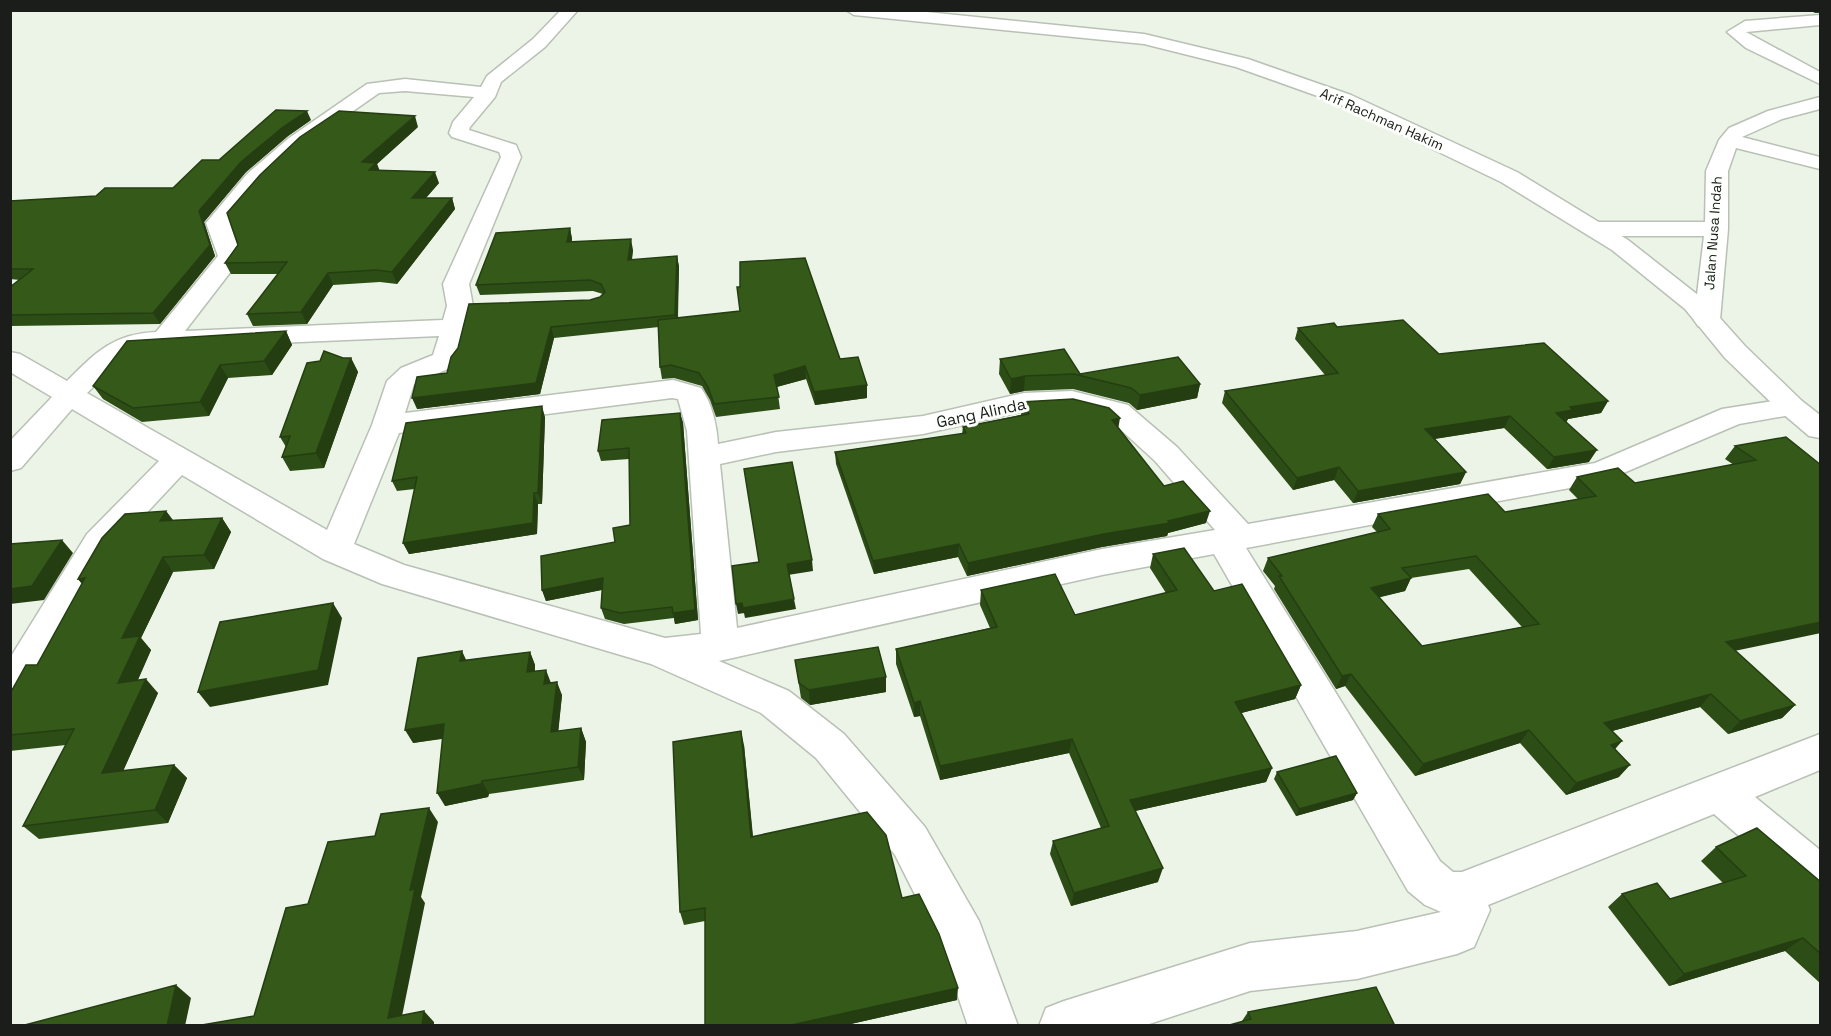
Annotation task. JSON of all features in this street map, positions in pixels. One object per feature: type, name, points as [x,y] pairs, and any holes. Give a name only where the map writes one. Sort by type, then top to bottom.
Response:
[{"type":"street","points":[[334,550],[387,425],[401,381],[407,376],[430,369],[446,359],[465,313],[456,284],[511,157],[509,149],[499,144],[459,133],[460,126],[488,93],[492,80],[538,43],[570,10]]},
{"type":"street","name":"Arif Rachman Hakim","points":[[854,10],[1144,39],[1242,63],[1344,99],[1509,177],[1620,245],[1653,269],[1694,304],[1792,407],[1821,429]]},
{"type":"street","points":[[1821,20],[1745,26],[1735,32],[1752,44],[1821,80]]},
{"type":"street","points":[[165,339],[230,257],[229,250],[219,236],[218,223],[255,179],[296,142],[374,88],[405,86],[488,93]]},
{"type":"street","points":[[1821,103],[1775,115],[1736,132],[1729,140],[1821,163]]},
{"type":"street","name":"Jalan Nusa Indah","points":[[1707,320],[1716,229],[1717,171],[1729,140]]},
{"type":"street","points":[[1594,229],[1716,229]]},
{"type":"street","points":[[10,461],[71,395],[119,348],[135,341],[465,313]]},
{"type":"street","points":[[10,360],[334,550],[394,575],[665,653],[711,658],[1102,562],[1602,472],[1732,416],[1792,407]]},
{"type":"street","points":[[387,425],[674,389],[691,394],[702,431],[704,457],[711,658]]},
{"type":"street","name":"Gang Alinda","points":[[704,457],[776,442],[923,425],[1024,402],[1072,400],[1118,411],[1173,461],[1233,539],[1424,876],[1436,887],[1450,895],[1462,894]]},
{"type":"street","points":[[10,692],[99,543],[180,458]]},
{"type":"street","points":[[711,658],[774,702],[830,746],[910,841],[962,937],[993,1026]]},
{"type":"street","points":[[1064,1026],[1250,967],[1357,955],[1457,931],[1467,910],[1462,894],[1821,752]]},
{"type":"street","points":[[1719,792],[1821,878]]},
{"type":"building","points":[[276,110],[307,111],[283,127],[241,162],[199,211],[210,245],[153,313],[10,315],[10,287],[33,269],[10,269],[10,201],[96,196],[105,188],[173,188],[202,160],[219,160]]},
{"type":"building","points":[[339,111],[415,116],[362,162],[376,163],[369,170],[435,172],[412,198],[452,198],[392,272],[376,270],[328,273],[301,312],[247,314],[287,262],[225,263],[238,245],[227,213],[260,175],[300,137]]},
{"type":"building","points":[[570,228],[567,242],[631,239],[628,260],[677,256],[675,315],[551,327],[536,383],[412,398],[417,377],[447,373],[451,357],[458,348],[469,304],[590,300],[600,297],[605,292],[601,284],[590,280],[476,285],[496,233]]},
{"type":"building","points":[[805,258],[840,359],[858,357],[867,385],[814,392],[805,366],[774,375],[779,397],[714,404],[708,387],[699,373],[671,365],[660,367],[658,320],[740,311],[737,287],[740,287],[740,262]]},
{"type":"building","points":[[1403,320],[1439,354],[1544,343],[1608,401],[1570,407],[1573,410],[1556,413],[1597,450],[1554,457],[1510,416],[1425,429],[1466,472],[1358,491],[1339,467],[1297,478],[1225,391],[1338,373],[1298,328],[1334,323],[1337,327]]},
{"type":"building","points":[[286,331],[264,361],[220,365],[200,402],[133,408],[93,386],[127,341]]},
{"type":"building","points":[[1064,349],[1080,374],[1178,357],[1200,384],[1140,395],[1131,388],[1074,374],[1025,376],[1011,379],[1000,359]]},
{"type":"building","points":[[324,351],[343,358],[351,358],[316,453],[282,457],[290,436],[280,437],[307,363],[320,361]]},
{"type":"building","points":[[1073,399],[1109,408],[1120,418],[1112,420],[1164,486],[1183,481],[1210,511],[1168,521],[1170,523],[1104,534],[968,563],[959,544],[873,561],[835,452],[966,433],[963,427],[1029,414],[1022,402]]},
{"type":"building","points":[[542,406],[538,493],[534,493],[533,523],[403,543],[417,477],[392,481],[406,423]]},
{"type":"building","points":[[680,413],[695,610],[673,613],[672,607],[620,613],[601,608],[603,578],[542,590],[541,556],[615,542],[613,528],[630,525],[629,448],[598,451],[602,420]]},
{"type":"building","points":[[1786,437],[1821,465],[1821,622],[1726,642],[1795,705],[1740,721],[1711,694],[1604,723],[1622,741],[1611,745],[1630,765],[1576,783],[1529,730],[1423,764],[1351,674],[1342,676],[1279,576],[1282,576],[1268,558],[1390,529],[1378,514],[1488,494],[1505,512],[1596,496],[1577,477],[1618,468],[1635,483],[1756,460],[1735,446]],"holes":[[[1476,556],[1539,624],[1422,646],[1371,588],[1411,578],[1402,568]]]},
{"type":"building","points":[[792,462],[812,560],[787,564],[794,599],[743,608],[742,603],[736,604],[732,566],[759,562],[744,469]]},
{"type":"building","points":[[166,511],[160,521],[222,518],[204,555],[163,557],[122,638],[140,636],[118,683],[146,679],[102,773],[174,765],[155,810],[23,826],[74,729],[10,735],[10,691],[26,665],[37,665],[85,578],[78,579],[102,538],[125,514]]},
{"type":"building","points":[[62,540],[32,586],[10,589],[10,544]]},
{"type":"building","points":[[1184,548],[1214,591],[1242,584],[1301,685],[1235,702],[1272,768],[1130,800],[1163,868],[1074,893],[1053,841],[1109,826],[1072,739],[940,766],[920,701],[914,703],[896,649],[997,627],[981,590],[1055,574],[1075,615],[1177,590],[1153,554]]},
{"type":"building","points":[[333,603],[318,670],[198,692],[220,622]]},
{"type":"building","points":[[878,647],[886,677],[809,690],[799,683],[795,660]]},
{"type":"building","points":[[462,651],[460,661],[530,652],[527,672],[546,670],[544,684],[557,682],[551,732],[581,728],[578,767],[482,781],[481,784],[437,793],[444,724],[405,730],[418,658]]},
{"type":"building","points":[[741,731],[751,837],[867,812],[886,835],[902,898],[919,894],[939,934],[958,988],[787,1026],[705,1026],[705,908],[680,912],[673,742]]},
{"type":"building","points":[[1336,756],[1357,793],[1299,809],[1277,772]]},
{"type":"building","points":[[429,808],[410,890],[415,889],[388,1018],[424,1011],[422,1026],[196,1026],[254,1016],[286,908],[308,904],[328,842],[375,836],[381,814]]},
{"type":"building","points":[[1757,828],[1821,882],[1821,954],[1803,938],[1684,974],[1622,894],[1657,883],[1670,899],[1746,876],[1716,847]]},
{"type":"building","points":[[176,985],[167,1026],[21,1026]]},
{"type":"building","points":[[1376,987],[1395,1026],[1226,1026],[1251,1019],[1248,1012]]}]
